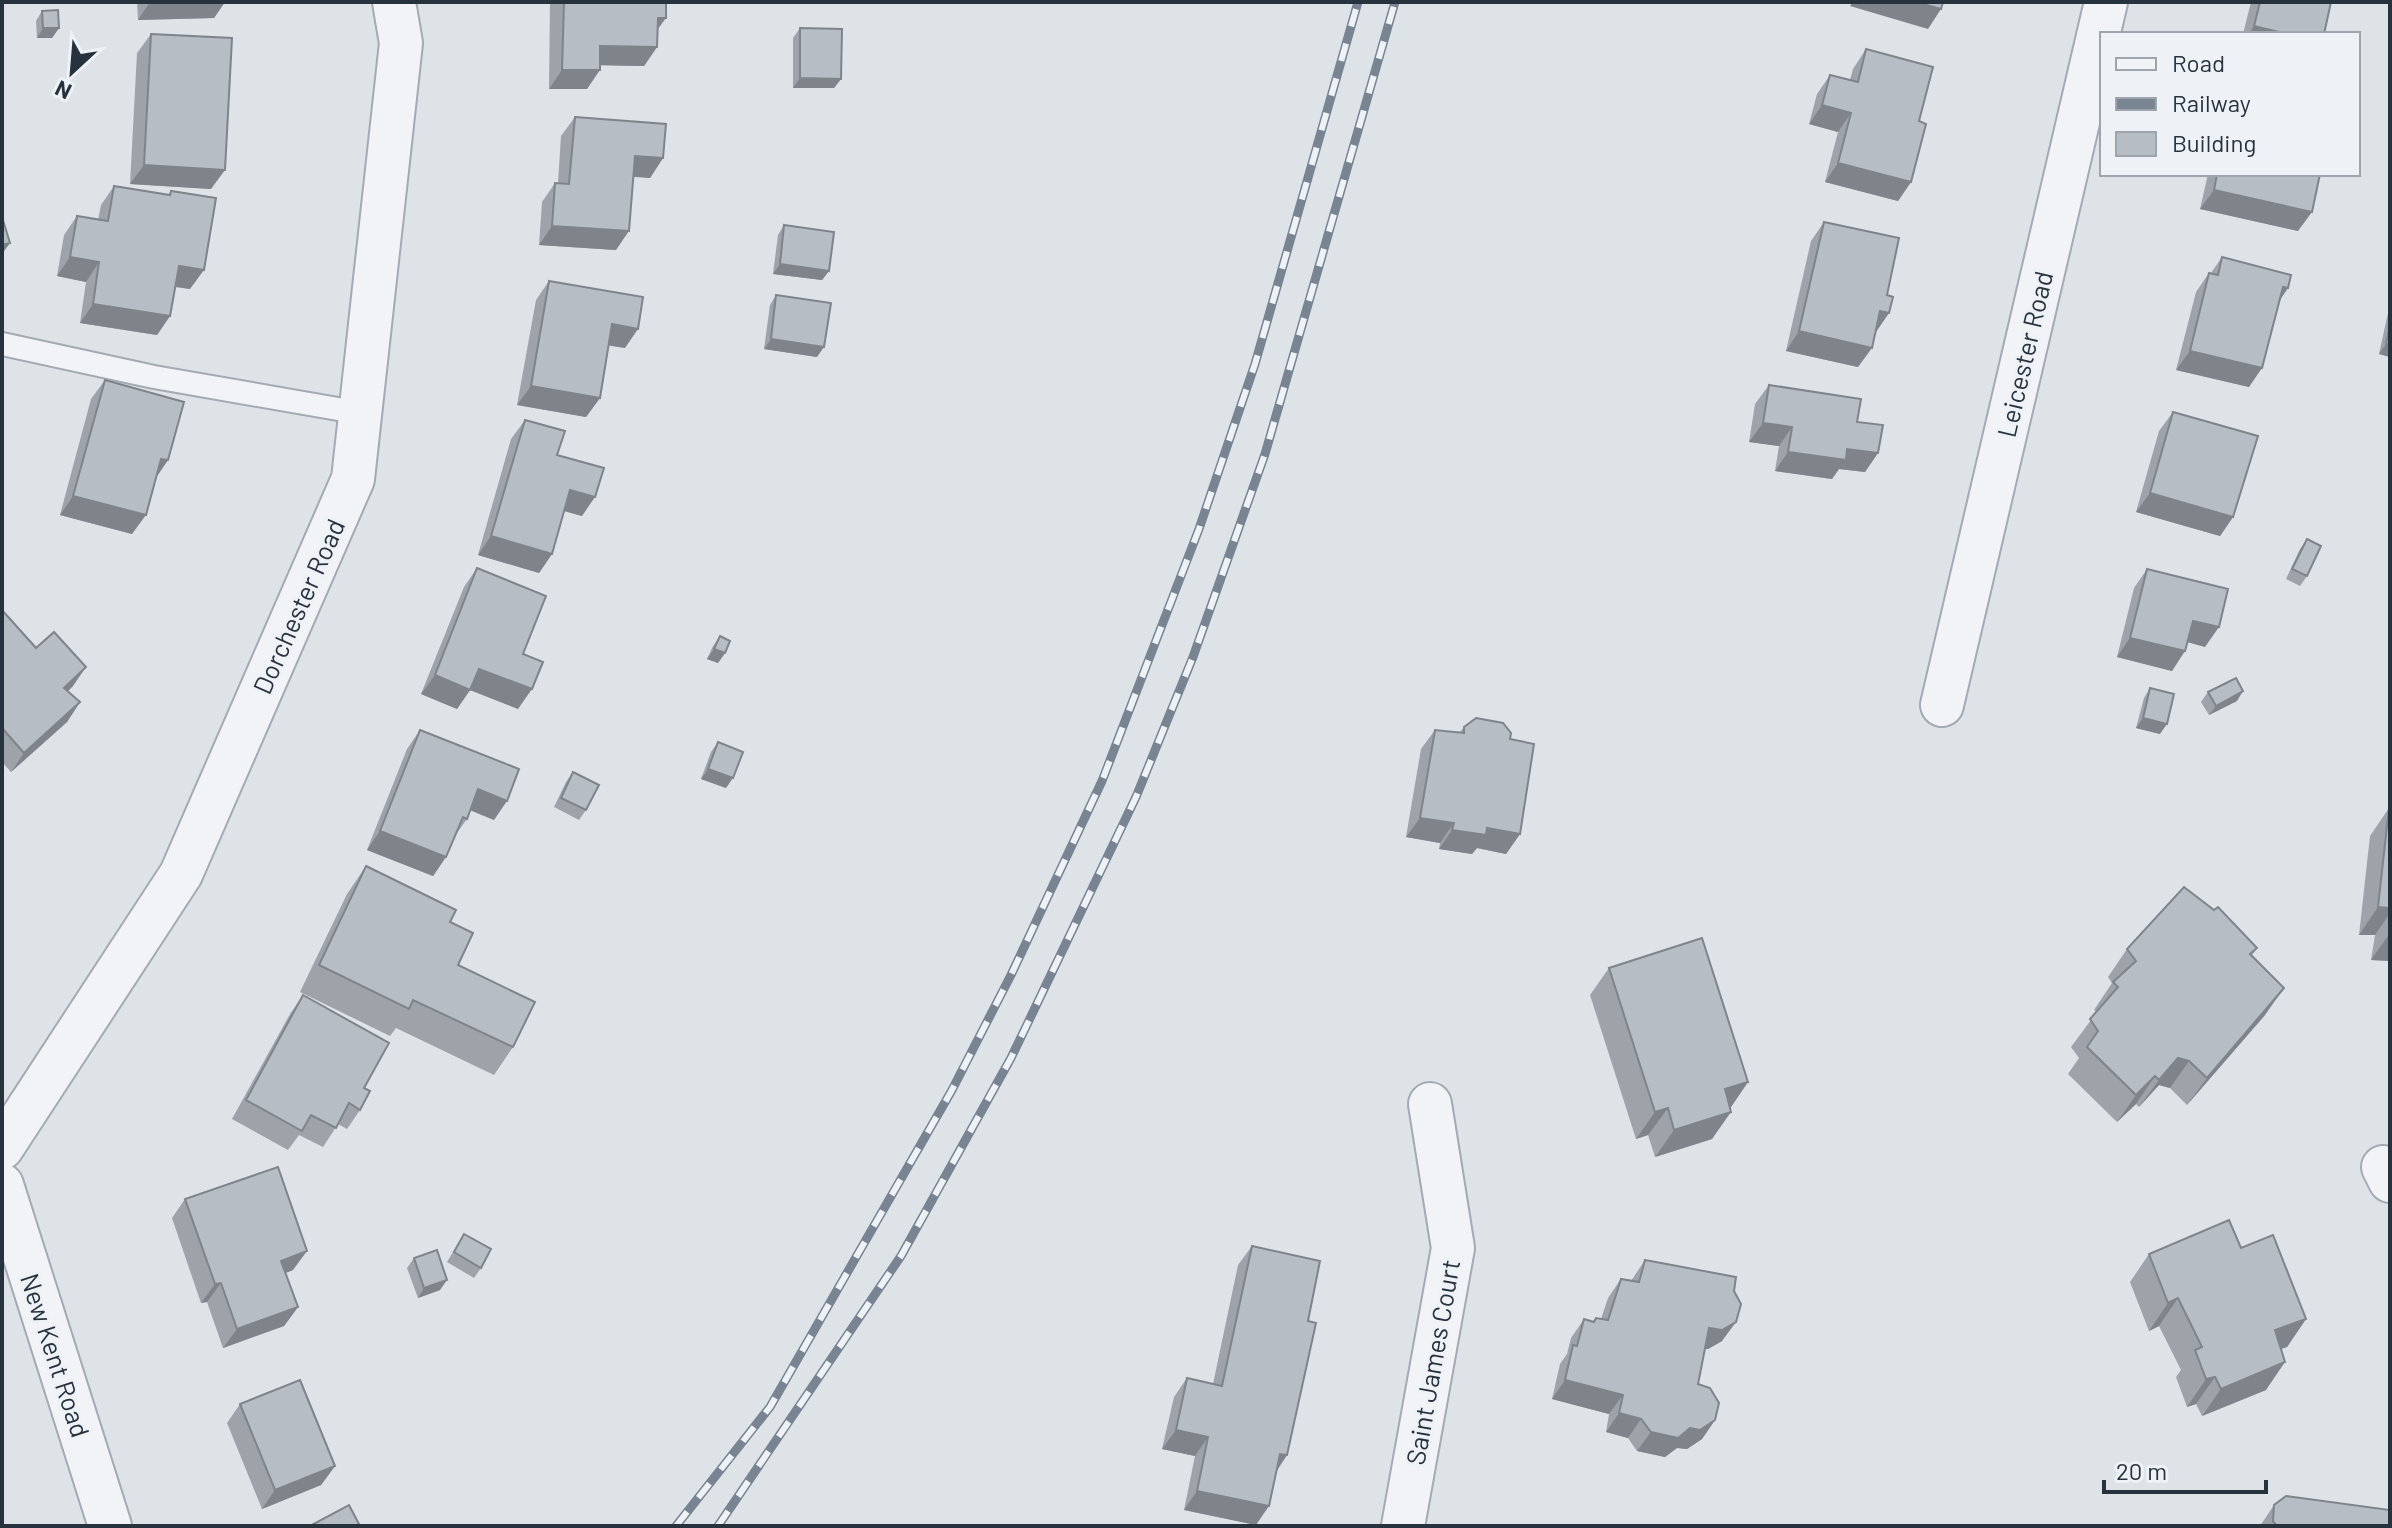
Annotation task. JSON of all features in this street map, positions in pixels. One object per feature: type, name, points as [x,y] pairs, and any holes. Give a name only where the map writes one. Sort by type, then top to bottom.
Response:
[{"type":"street","name":"Dorchester Road","points":[[2,1148],[181,874],[353,479],[401,43],[394,2]]},
{"type":"street","name":"Leicester Road","points":[[1942,705],[2106,2]]},
{"type":"street","name":"Saint James Court","points":[[1403,1526],[1453,1248],[1430,1104]]},
{"type":"street","name":"New Kent Road","points":[[2,1185],[110,1526]]},
{"type":"lane","points":[[2,344],[154,377],[361,413]]},
{"type":"building","points":[[564,2],[666,2],[666,18],[658,18],[657,47],[600,46],[600,70],[562,70]]},
{"type":"building","points":[[1916,2],[1943,2],[1941,9]]},
{"type":"building","points":[[2260,2],[2331,2],[2324,32],[2279,32],[2254,26]]},
{"type":"building","points":[[58,10],[59,28],[43,28],[42,11]]},
{"type":"building","points":[[800,28],[842,29],[841,79],[800,78]]},
{"type":"building","points":[[151,34],[232,38],[225,170],[144,165]]},
{"type":"building","points":[[1866,49],[1933,67],[1919,121],[1926,124],[1911,182],[1838,163],[1851,113],[1822,105],[1830,75],[1858,82]]},
{"type":"building","points":[[575,117],[666,124],[663,158],[635,156],[629,231],[552,226],[555,183],[569,184]]},
{"type":"building","points":[[2217,176],[2320,176],[2312,212],[2214,190]]},
{"type":"building","points":[[114,186],[216,198],[204,270],[179,266],[170,316],[93,304],[99,262],[70,257],[77,216],[108,221]]},
{"type":"building","points":[[2,217],[10,243],[2,245]]},
{"type":"building","points":[[1824,222],[1899,238],[1887,295],[1893,297],[1889,313],[1880,311],[1872,348],[1799,331]]},
{"type":"building","points":[[784,225],[834,232],[829,271],[780,264]]},
{"type":"building","points":[[2222,257],[2291,275],[2288,288],[2283,287],[2262,368],[2190,351],[2209,273],[2218,275]]},
{"type":"building","points":[[549,281],[643,297],[638,329],[612,324],[600,398],[531,386]]},
{"type":"building","points":[[776,295],[831,303],[824,347],[771,339]]},
{"type":"building","points":[[105,380],[184,402],[168,460],[161,459],[146,515],[73,496]]},
{"type":"building","points":[[1769,385],[1861,399],[1857,422],[1883,425],[1878,453],[1847,449],[1846,460],[1788,452],[1792,427],[1763,423]]},
{"type":"building","points":[[2173,412],[2258,436],[2233,517],[2150,493]]},
{"type":"building","points":[[525,420],[565,431],[557,455],[604,468],[595,497],[570,490],[552,554],[491,536]]},
{"type":"building","points":[[2307,539],[2321,546],[2307,576],[2292,569]]},
{"type":"building","points":[[477,568],[546,596],[523,654],[543,662],[532,689],[479,669],[470,690],[435,675]]},
{"type":"building","points":[[2147,569],[2228,589],[2219,627],[2193,621],[2185,651],[2130,638]]},
{"type":"building","points":[[2,610],[36,648],[54,632],[86,667],[64,688],[80,702],[24,753],[2,728]]},
{"type":"building","points":[[720,636],[730,641],[725,653],[714,649]]},
{"type":"building","points":[[2236,678],[2243,691],[2216,706],[2208,692]]},
{"type":"building","points":[[2150,688],[2174,694],[2167,724],[2143,718]]},
{"type":"building","points":[[1476,718],[1503,723],[1511,733],[1510,739],[1534,744],[1520,834],[1487,828],[1486,835],[1452,830],[1454,823],[1420,818],[1435,730],[1464,733],[1464,727]]},
{"type":"building","points":[[420,730],[519,769],[507,801],[478,789],[467,819],[463,817],[446,857],[380,831]]},
{"type":"building","points":[[718,742],[743,752],[733,778],[708,769]]},
{"type":"building","points":[[573,772],[599,785],[586,810],[561,798]]},
{"type":"building","points":[[2389,808],[2390,908],[2378,907]]},
{"type":"building","points":[[366,866],[456,910],[450,922],[473,933],[458,965],[535,1002],[513,1047],[413,1000],[409,1009],[319,965]]},
{"type":"building","points":[[2184,887],[2214,910],[2218,907],[2257,948],[2250,954],[2284,988],[2207,1078],[2189,1061],[2178,1058],[2159,1080],[2155,1076],[2136,1095],[2087,1047],[2098,1031],[2090,1019],[2118,987],[2113,982],[2136,961],[2127,949]]},
{"type":"building","points":[[1702,938],[1748,1082],[1725,1089],[1731,1112],[1674,1130],[1668,1108],[1655,1112],[1609,968]]},
{"type":"building","points":[[303,995],[389,1043],[364,1088],[370,1091],[360,1110],[349,1103],[336,1128],[311,1115],[302,1131],[246,1100]]},
{"type":"building","points":[[278,1167],[307,1251],[281,1261],[298,1307],[237,1329],[221,1283],[215,1284],[185,1199]]},
{"type":"building","points":[[2229,1220],[2241,1248],[2273,1235],[2306,1319],[2275,1330],[2285,1362],[2221,1389],[2215,1377],[2206,1379],[2195,1350],[2202,1347],[2178,1298],[2168,1303],[2149,1254]]},
{"type":"building","points":[[464,1234],[491,1249],[481,1268],[454,1252]]},
{"type":"building","points":[[1252,1246],[1320,1261],[1308,1321],[1316,1323],[1287,1455],[1280,1454],[1269,1506],[1197,1491],[1208,1437],[1176,1430],[1187,1378],[1222,1386]]},
{"type":"building","points":[[437,1250],[447,1280],[424,1288],[414,1258]]},
{"type":"building","points":[[1645,1260],[1736,1277],[1734,1291],[1741,1304],[1736,1322],[1722,1330],[1709,1328],[1698,1384],[1710,1388],[1719,1403],[1715,1420],[1700,1430],[1690,1428],[1678,1438],[1651,1432],[1641,1419],[1619,1413],[1623,1395],[1565,1380],[1573,1345],[1577,1346],[1584,1319],[1594,1322],[1596,1318],[1608,1320],[1621,1279],[1639,1282]]},
{"type":"building","points":[[300,1380],[335,1466],[275,1490],[240,1404]]},
{"type":"building","points":[[2286,1496],[2390,1510],[2390,1526],[2277,1526],[2273,1521],[2274,1505]]},
{"type":"building","points":[[349,1505],[360,1526],[310,1526]]},
{"type":"railway","points":[[676,1526],[770,1407],[952,1090],[1011,975],[1102,781],[1199,529],[1255,364],[1358,2]]},
{"type":"railway","points":[[718,1526],[901,1256],[1011,1058],[1136,797],[1193,657],[1265,454],[1395,2]]}]
